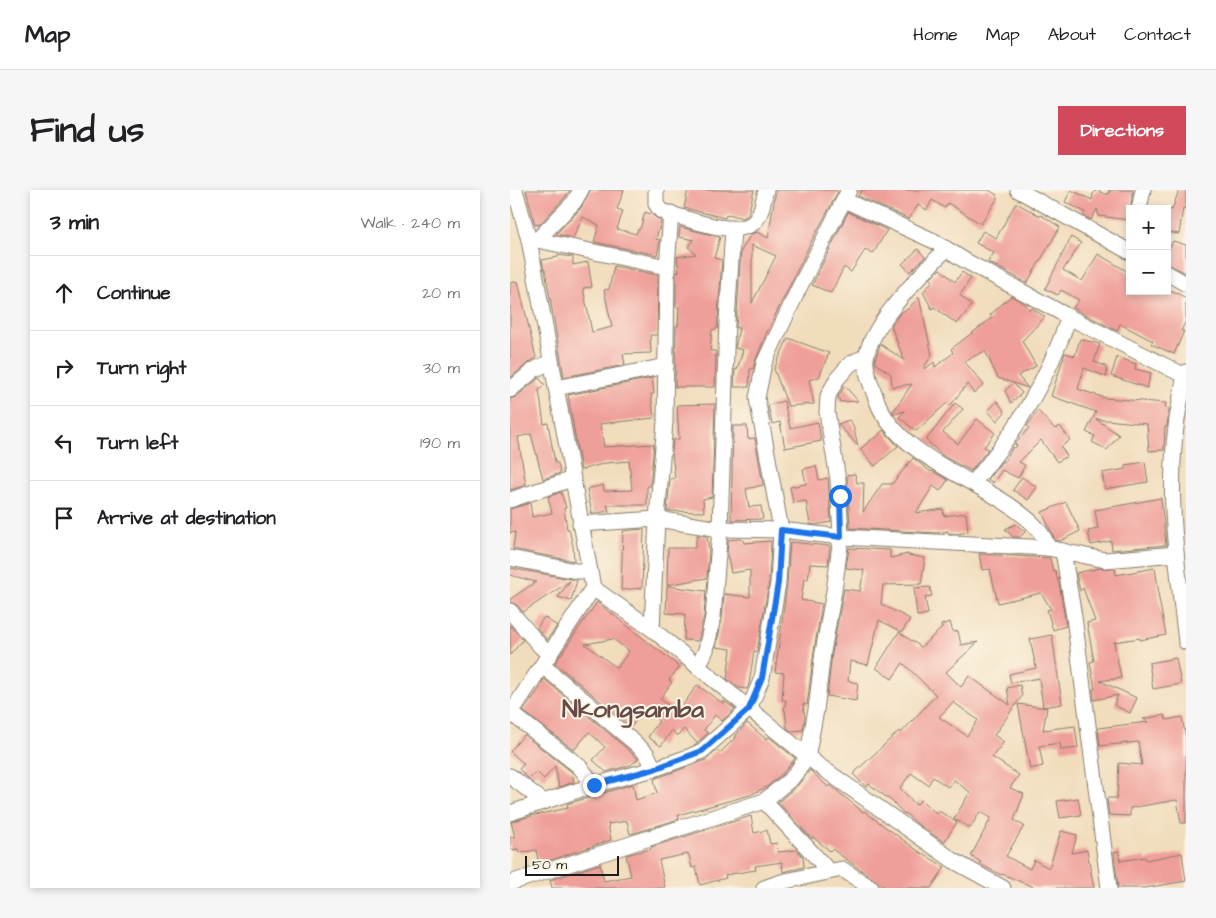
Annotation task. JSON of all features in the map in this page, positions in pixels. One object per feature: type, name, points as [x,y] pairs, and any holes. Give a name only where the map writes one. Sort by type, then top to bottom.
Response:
[{"type":"street","points":[[515,190],[533,240],[550,362],[593,588],[510,714],[579,766],[594,785]]},
{"type":"street","points":[[533,240],[574,202],[581,190]]},
{"type":"street","points":[[656,190],[656,204],[661,211],[733,229],[744,227],[754,222],[759,215],[766,190]]},
{"type":"street","points":[[1018,190],[1042,196],[1127,250]]},
{"type":"street","points":[[1140,205],[1143,190]]},
{"type":"street","points":[[510,813],[594,785],[654,769],[702,751],[749,709],[762,678],[778,583],[781,530],[757,398],[759,382],[764,362],[846,195],[876,216],[916,232],[1069,317],[1185,374],[1175,425],[1172,480],[1176,554],[1186,642]]},
{"type":"street","points":[[652,629],[657,519],[665,422],[667,267],[671,213]]},
{"type":"street","points":[[698,667],[708,643],[713,617],[720,529],[727,321],[733,229]]},
{"type":"street","points":[[533,240],[667,267]]},
{"type":"street","points":[[946,249],[890,311],[873,340],[866,356],[866,365],[872,388],[880,410],[889,424],[924,454],[1028,517],[1046,540],[1048,548]]},
{"type":"street","points":[[1171,275],[1186,284]]},
{"type":"street","points":[[974,483],[999,453],[1017,426],[1050,364],[1069,317]]},
{"type":"street","points":[[510,882],[764,801],[792,778],[807,758],[841,537],[838,480],[828,412],[828,396],[837,379],[850,364],[866,356]]},
{"type":"street","points":[[510,390],[534,370],[550,362]]},
{"type":"street","points":[[556,388],[666,366]]},
{"type":"street","points":[[510,500],[572,479]]},
{"type":"street","points":[[580,524],[657,519],[720,529],[781,530],[841,537],[1048,548],[1105,560],[1176,554]]},
{"type":"street","points":[[1064,551],[1109,888]]},
{"type":"street","points":[[510,558],[576,571],[590,571]]},
{"type":"street","points":[[593,588],[652,629],[807,758],[954,861],[1003,888]]},
{"type":"street","points":[[510,611],[541,647],[546,660],[647,754],[654,769]]},
{"type":"street","points":[[510,776],[544,802]]},
{"type":"street","points":[[764,801],[829,871]]},
{"type":"street","points":[[764,888],[842,869],[870,888]]},
{"type":"building","points":[[526,190],[570,190],[540,224],[535,225]]},
{"type":"building","points":[[590,190],[624,190],[617,209],[623,211],[617,229],[636,234],[638,229],[640,229],[645,212],[661,221],[656,239],[660,240],[657,255],[594,242],[599,225],[583,217],[573,238],[556,234],[581,208]]},
{"type":"building","points":[[688,190],[754,190],[748,215],[742,218],[729,214],[725,218],[684,208]]},
{"type":"building","points":[[776,190],[835,190],[838,192],[767,332],[753,369],[750,369],[749,387],[734,387],[735,369],[737,370],[743,350],[735,348],[739,328],[736,328],[741,251],[751,234],[757,232],[768,238]],"holes":[[[752,245],[776,256],[752,303]]]},
{"type":"building","points":[[862,190],[989,190],[997,195],[997,199],[981,224],[948,203],[945,208],[932,200],[927,210],[918,205],[909,219],[858,196]]},
{"type":"building","points":[[1071,190],[1092,200],[1093,194],[1097,190],[1109,194],[1109,190],[1133,190],[1131,205],[1126,205],[1126,220],[1099,216],[1097,209],[1091,220],[1083,215],[1085,212],[1065,202]]},
{"type":"building","points":[[1179,190],[1186,190],[1186,209],[1183,208],[1179,234],[1171,233],[1172,210]]},
{"type":"building","points":[[1016,203],[1060,227],[1027,283],[988,262],[994,253],[976,243],[983,231],[996,238]]},
{"type":"building","points":[[848,212],[887,230],[873,254],[865,250],[851,272],[844,267],[831,293],[812,285]]},
{"type":"building","points":[[680,227],[720,237],[714,258],[722,260],[717,329],[712,330],[710,351],[716,351],[715,387],[675,387],[676,326],[678,326],[679,307],[676,307],[676,272],[679,272],[677,257],[696,254],[688,247],[694,240],[679,237]]},
{"type":"building","points":[[1071,237],[1081,243],[1063,270],[1082,281],[1098,254],[1126,271],[1126,295],[1171,295],[1171,291],[1173,291],[1186,298],[1186,321],[1181,331],[1184,331],[1174,354],[1151,344],[1153,341],[1120,324],[1117,331],[1073,308],[1079,300],[1061,290],[1058,295],[1045,289]]},
{"type":"building","points":[[1173,241],[1186,245],[1186,273],[1171,266],[1171,245]]},
{"type":"building","points":[[918,249],[925,257],[910,272],[902,264]]},
{"type":"building","points":[[558,255],[573,257],[573,265],[588,262],[592,287],[583,288],[592,332],[612,327],[604,290],[609,289],[614,266],[658,275],[657,335],[650,335],[651,353],[623,354],[625,365],[564,377],[542,260],[558,257]]},
{"type":"building","points":[[940,269],[955,282],[962,272],[971,278],[960,295],[972,305],[957,324],[934,307],[932,309],[923,292],[933,281],[930,279]]},
{"type":"building","points":[[518,281],[536,358],[510,378],[510,283]]},
{"type":"building","points":[[1011,296],[1025,304],[1030,310],[1032,308],[1045,317],[1022,341],[1036,366],[1018,376],[1028,388],[998,378],[985,351],[964,361],[984,385],[974,393],[967,384],[950,406],[947,403],[916,431],[899,417],[905,411],[894,414],[893,412],[912,384],[892,387],[891,374],[875,363],[875,360],[880,344],[904,360],[891,326],[901,312],[908,309],[919,297],[932,355],[924,367],[925,369],[934,362],[935,367],[953,353],[951,349],[992,318],[990,315]]},
{"type":"building","points":[[788,338],[829,353],[819,377],[809,380],[814,404],[788,406],[774,369]]},
{"type":"building","points":[[1080,339],[1100,344],[1094,362],[1106,366],[1107,377],[1084,368],[1078,389],[1105,398],[1166,403],[1165,408],[1169,409],[1167,427],[1165,427],[1164,450],[1149,451],[1147,424],[1096,419],[1119,435],[1107,450],[1092,442],[1095,436],[1086,432],[1096,412],[1051,396],[1065,353],[1075,356]]},
{"type":"building","points":[[1117,357],[1136,364],[1135,369],[1151,373],[1147,388],[1111,376]]},
{"type":"building","points":[[539,378],[545,385],[539,390],[544,424],[548,423],[555,463],[558,463],[560,473],[543,479],[531,434],[518,437],[526,485],[510,490],[510,399],[516,397]]},
{"type":"building","points":[[652,378],[654,394],[651,394],[654,418],[600,424],[604,447],[654,444],[650,486],[647,487],[647,505],[607,505],[609,511],[592,514],[587,489],[603,485],[604,491],[632,490],[629,461],[606,463],[581,470],[568,395]]},
{"type":"building","points":[[1013,383],[1022,393],[1011,403],[1005,391]]},
{"type":"building","points":[[845,386],[858,401],[840,402],[838,396]]},
{"type":"building","points":[[784,401],[790,428],[818,422],[821,441],[785,448],[780,422],[772,424],[768,405]]},
{"type":"building","points":[[997,401],[1005,412],[997,421],[988,411]]},
{"type":"building","points":[[955,403],[963,409],[943,432],[958,444],[977,419],[995,433],[984,447],[988,449],[971,471],[943,456],[926,440]]},
{"type":"building","points":[[715,404],[712,497],[703,499],[704,512],[667,511],[670,479],[675,478],[672,454],[673,440],[679,439],[677,405]]},
{"type":"building","points":[[1038,411],[1055,429],[1060,426],[1070,440],[1061,447],[1067,456],[1057,462],[1041,440],[1019,462],[1025,465],[1018,478],[1002,470],[993,483],[988,479],[1002,461],[1004,462],[1013,447],[1017,446],[1015,444],[1029,428],[1027,426]]},
{"type":"building","points":[[849,420],[853,425],[858,446],[838,424]]},
{"type":"building","points":[[733,426],[747,426],[748,439],[755,438],[763,485],[746,489],[749,507],[761,506],[763,519],[731,520]]},
{"type":"building","points":[[883,430],[898,446],[875,466],[860,449],[875,437],[875,439]]},
{"type":"building","points":[[913,458],[931,472],[948,480],[940,491],[933,486],[916,513],[943,509],[944,516],[966,513],[968,532],[957,534],[948,533],[948,531],[937,533],[850,528],[847,475],[855,474],[857,483],[864,483],[863,512],[882,484],[892,484]]},
{"type":"building","points":[[1145,462],[1148,482],[1105,489],[1102,473],[1126,469],[1125,465]]},
{"type":"building","points":[[816,466],[819,480],[828,478],[831,522],[816,525],[810,524],[806,501],[793,503],[790,487],[806,484],[803,469]]},
{"type":"building","points":[[1022,477],[1037,487],[1028,500],[1013,490]]},
{"type":"building","points":[[561,492],[566,508],[564,508],[567,529],[569,529],[573,546],[574,561],[513,549],[515,532],[510,533],[510,509],[530,503],[532,517],[552,513],[548,497]]},
{"type":"building","points":[[1161,498],[1166,545],[1112,550],[1111,541],[1091,545],[1088,531],[1098,529],[1095,510]]},
{"type":"building","points":[[1066,502],[1080,531],[1060,541],[1055,540],[1042,512]]},
{"type":"building","points":[[1016,524],[1025,532],[1020,537],[1013,537],[1005,529]]},
{"type":"building","points":[[644,529],[642,588],[621,590],[623,531]]},
{"type":"building","points":[[697,535],[707,536],[709,550],[707,578],[667,585],[668,548],[695,548]]},
{"type":"building","points":[[728,540],[743,540],[744,543],[771,541],[769,582],[757,652],[754,651],[747,689],[739,688],[727,679],[731,649],[716,647],[722,619],[724,594],[750,597],[750,570],[731,573],[727,553]]},
{"type":"building","points":[[790,542],[830,546],[828,565],[810,564],[808,579],[804,579],[801,600],[822,604],[807,705],[803,704],[805,718],[803,730],[791,731],[787,728],[784,710],[786,700],[782,700],[784,673],[775,672],[787,585]]},
{"type":"building","points":[[849,548],[890,550],[890,558],[908,554],[925,558],[921,584],[883,585],[881,604],[910,619],[902,632],[879,620],[868,665],[850,661],[848,681],[858,683],[856,701],[827,696],[832,653],[844,589],[860,591],[864,570],[846,568]]},
{"type":"building","points":[[979,554],[1050,558],[1060,588],[1066,626],[1053,630],[1047,610],[1051,609],[1041,593],[998,603],[990,569],[982,570]]},
{"type":"building","points":[[510,568],[577,580],[571,601],[558,597],[570,581],[523,612],[517,605],[510,602],[510,599],[536,582],[510,575]]},
{"type":"building","points":[[1100,568],[1115,569],[1116,575],[1155,568],[1166,635],[1114,642],[1121,678],[1100,681],[1137,698],[1130,713],[1114,705],[1118,695],[1094,700],[1093,689],[1095,689],[1090,662],[1094,661],[1087,623],[1095,621],[1083,588],[1080,591],[1076,573]]},
{"type":"building","points":[[667,586],[706,591],[704,616],[698,641],[684,640],[685,614],[666,613]]},
{"type":"building","points":[[930,587],[932,596],[925,597],[928,614],[917,616],[914,588]]},
{"type":"building","points":[[597,602],[680,667],[669,680],[672,682],[660,699],[678,712],[697,685],[724,704],[724,701],[735,709],[722,721],[715,715],[704,730],[708,733],[697,743],[684,729],[677,736],[672,730],[661,746],[648,737],[659,721],[644,710],[631,727],[555,663]],"holes":[[[613,639],[629,651],[617,668],[585,644]]]},
{"type":"building","points":[[544,617],[557,626],[547,640],[537,628]]},
{"type":"building","points":[[950,622],[953,632],[958,631],[961,645],[978,642],[946,672],[961,687],[969,676],[1010,705],[1007,688],[1020,685],[1022,696],[994,735],[1004,742],[992,757],[1019,775],[1010,788],[1024,794],[1014,820],[1024,826],[1006,856],[1030,869],[1034,860],[1049,868],[1061,831],[1077,835],[1072,853],[1087,850],[1094,888],[1036,888],[1001,875],[980,864],[981,862],[971,856],[991,818],[980,812],[970,828],[954,819],[970,792],[954,780],[948,787],[933,777],[928,785],[911,773],[900,788],[916,805],[921,800],[937,814],[939,811],[957,822],[944,842],[904,814],[894,803],[869,784],[866,787],[853,774],[899,731],[901,733],[936,695],[903,663],[892,679],[876,668],[899,632],[921,647],[942,628],[941,625]],"holes":[[[953,702],[978,720],[967,736],[939,717]]]},
{"type":"building","points":[[510,625],[523,640],[510,655]]},
{"type":"building","points":[[1052,635],[1062,704],[1043,707],[1039,678],[1011,683],[1009,674],[1036,668],[1030,639]]},
{"type":"building","points":[[1176,658],[1181,684],[1153,689],[1149,663]]},
{"type":"building","points":[[544,679],[638,759],[631,765],[606,772],[593,760],[605,747],[589,732],[574,750],[523,711],[540,688]]},
{"type":"building","points":[[1018,704],[1047,708],[1043,730],[1075,726],[1078,748],[1061,750],[1060,743],[1039,746],[1043,766],[1030,769]]},
{"type":"building","points":[[1164,715],[1166,720],[1182,717],[1186,738],[1186,823],[1181,823],[1177,800],[1130,808],[1130,816],[1109,815],[1107,798],[1117,798],[1119,763],[1142,765],[1138,742],[1100,746],[1098,728],[1148,722],[1143,719]]},
{"type":"building","points":[[747,723],[766,739],[769,737],[795,758],[785,771],[768,786],[750,795],[678,815],[679,819],[630,834],[627,821],[608,824],[611,840],[539,864],[536,850],[519,853],[518,849],[510,850],[510,837],[515,837],[511,822],[568,808],[567,804],[633,784],[636,800],[657,793],[654,779],[706,760],[717,750],[720,753]]},
{"type":"building","points":[[524,735],[572,772],[574,782],[559,787],[555,766],[544,779],[537,772],[529,779],[519,769],[524,764],[510,751]]},
{"type":"building","points":[[810,770],[828,787],[830,785],[863,812],[918,851],[945,867],[931,888],[886,888],[832,849],[830,851],[813,837],[812,839],[778,802],[798,785]]},
{"type":"building","points":[[1078,798],[1081,815],[1060,818],[1057,801]]},
{"type":"building","points":[[751,816],[754,833],[767,830],[770,844],[777,843],[778,852],[797,850],[803,857],[804,867],[783,872],[782,862],[755,866],[756,870],[725,875],[726,878],[700,885],[696,867],[692,868],[689,855],[687,854],[659,860],[665,888],[552,888],[550,880],[600,864],[604,881],[631,876],[626,855],[651,849],[651,847]]},
{"type":"building","points":[[1119,851],[1120,861],[1145,857],[1146,860],[1182,853],[1186,881],[1145,888],[1118,888],[1114,852]]},
{"type":"district","name":"Nkongsamba","points":[[633,708]]},
{"type":"route","points":[[594,785],[654,769],[702,751],[749,709],[762,678],[778,583],[781,530],[841,537],[840,496]]}]
